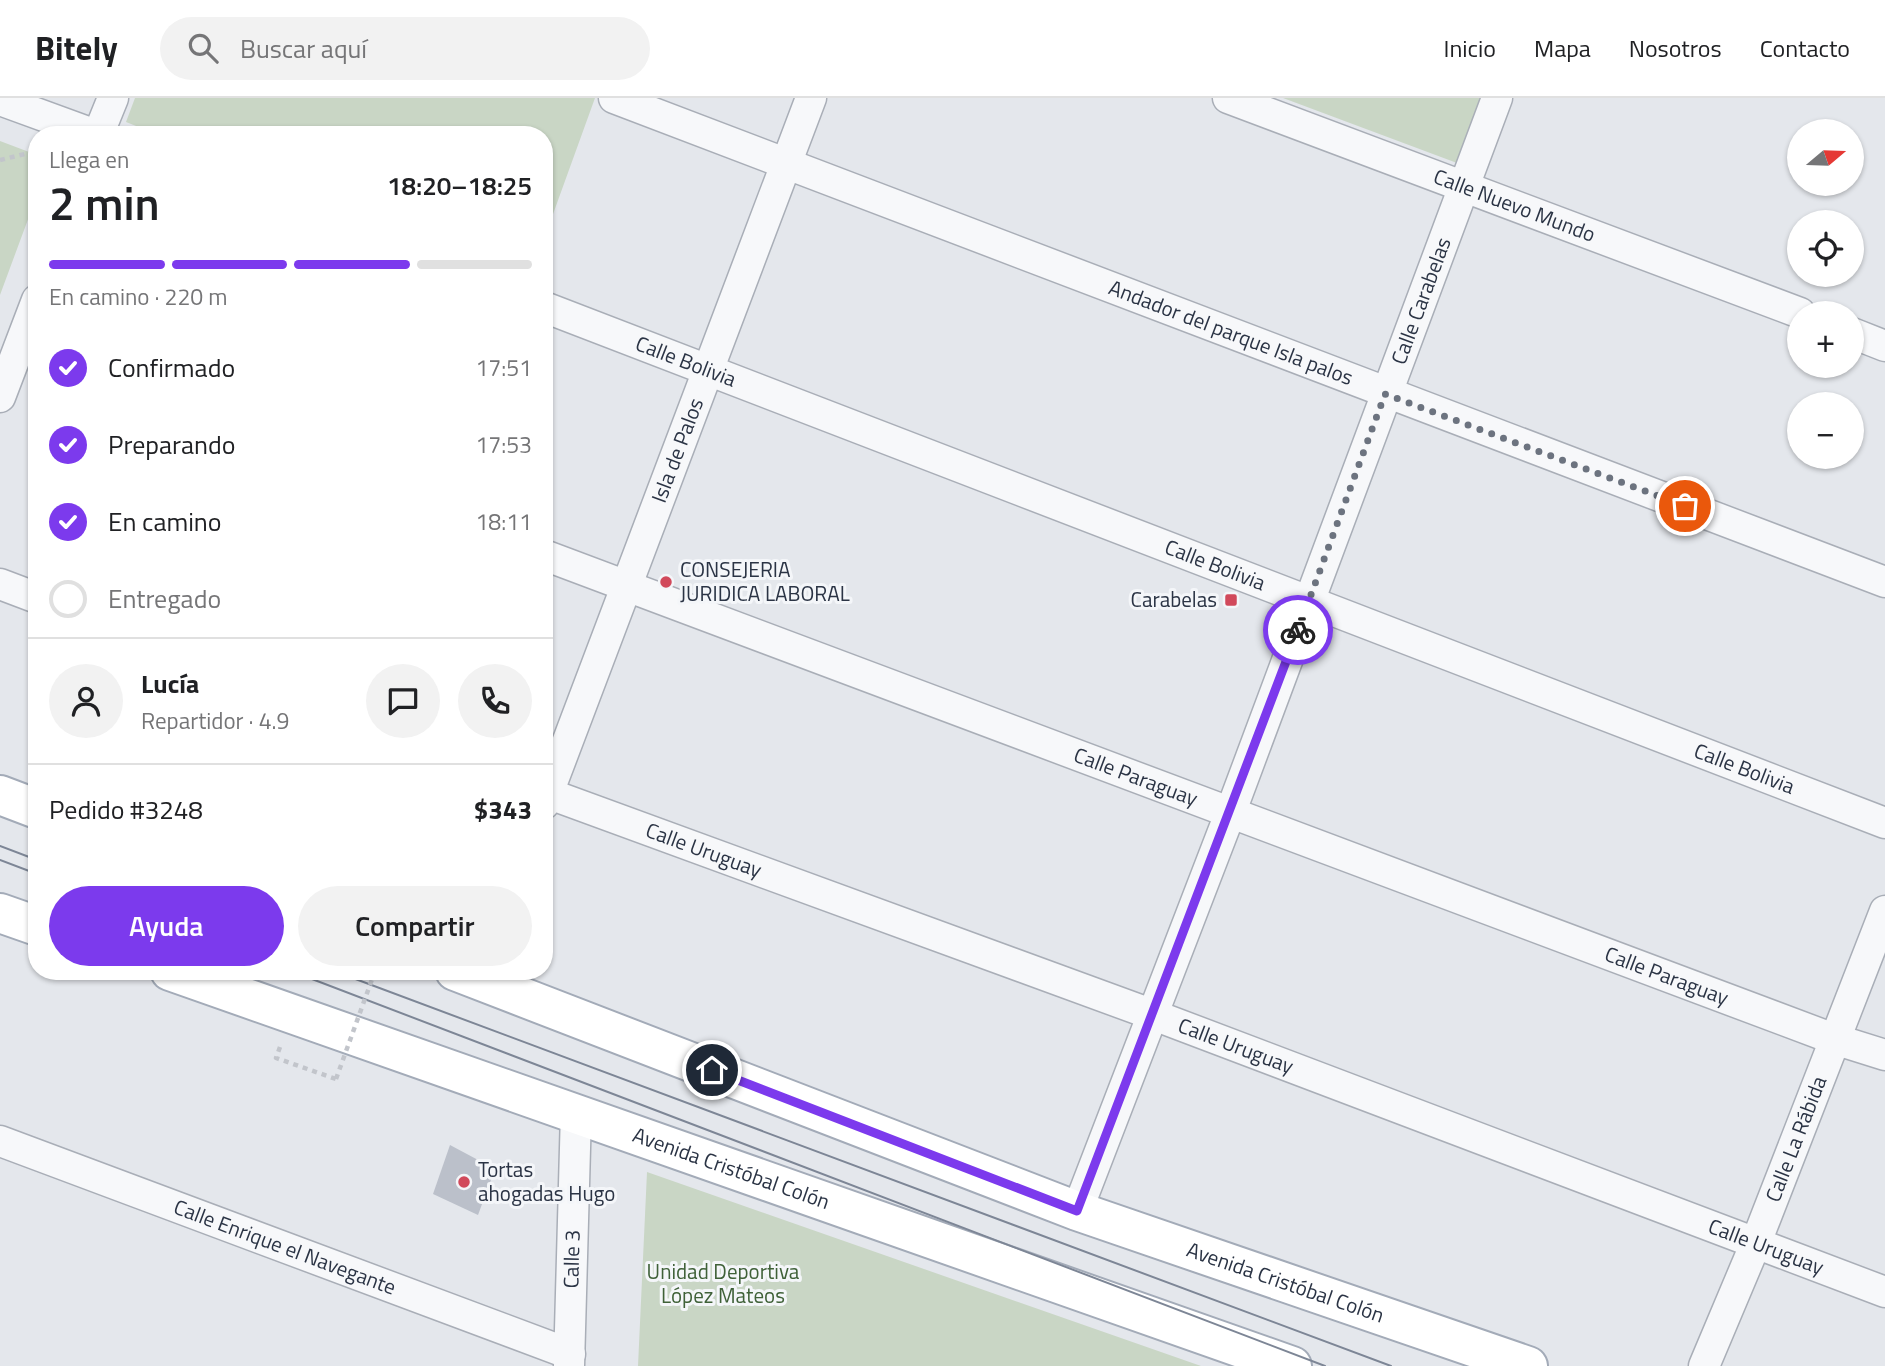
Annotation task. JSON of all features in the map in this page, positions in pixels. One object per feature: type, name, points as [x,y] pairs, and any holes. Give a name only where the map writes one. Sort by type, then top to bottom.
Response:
[{"type":"main road","points":[[0,795],[28,806]]},
{"type":"main road","points":[[0,913],[28,923]]},
{"type":"main road","name":"Avenida Cristóbal Colón","points":[[196,980],[1292,1366]]},
{"type":"main road","name":"Avenida Cristóbal Colón","points":[[486,980],[1077,1211],[1528,1366]]},
{"type":"street","points":[[101,126],[113,98]]},
{"type":"street","name":"Andador del parque Isla palos","points":[[614,98],[1385,394],[1885,582]]},
{"type":"street","name":"Isla de Palos","points":[[553,779],[811,98]]},
{"type":"street","name":"Calle Nuevo Mundo","points":[[1228,98],[1787,308]]},
{"type":"street","name":"Calle Carabelas","points":[[1077,1211],[1231,811],[1497,98]]},
{"type":"street","points":[[0,100],[72,126]]},
{"type":"street","name":"Calle Bolivia","points":[[553,310],[1885,823]]},
{"type":"street","points":[[1864,338],[1885,346]]},
{"type":"street","points":[[0,397],[26,361]]},
{"type":"street","name":"Calle Paraguay","points":[[553,558],[1834,1039],[1885,1055]]},
{"type":"street","points":[[0,584],[28,595]]},
{"type":"street","name":"Calle Uruguay","points":[[553,800],[1151,1014],[1885,1292]]},
{"type":"street","name":"Calle La Rábida","points":[[1704,1366],[1755,1245],[1885,911]]},
{"type":"street","name":"Calle 3","points":[[569,1360],[576,1112]]},
{"type":"street","name":"Calle Enrique el Navegante","points":[[0,1141],[569,1360]]},
{"type":"path","points":[[0,160],[28,153]]},
{"type":"path","points":[[276,1058],[336,1079],[372,980]]},
{"type":"green space","points":[[135,98],[595,98],[553,214],[553,126],[136,126],[126,122]]},
{"type":"green space","points":[[1283,98],[1480,98],[1457,163]]},
{"type":"green space","points":[[0,141],[28,152],[28,219],[0,295]]},
{"type":"green space","name":"Unidad Deportiva López Mateos","points":[[647,1172],[1201,1366],[638,1366]]},
{"type":"building","name":"Tortas ahogadas Hugo","points":[[450,1145],[495,1169],[478,1215],[433,1194]]},
{"type":"tram line","points":[[0,846],[28,857]]},
{"type":"tram line","points":[[0,860],[28,871]]},
{"type":"tram line","points":[[315,980],[1325,1366]]},
{"type":"tram line","points":[[358,980],[1391,1366]]},
{"type":"way so far","points":[[1298,630],[1385,394],[1685,506]]},
{"type":"place","name":"CONSEJERIA JURIDICA LABORAL","points":[[666,582]]},
{"type":"place","name":"Carabelas","points":[[1231,600]]},
{"type":"place","name":"Tortas ahogadas Hugo","points":[[464,1182]]},
{"type":"route","points":[[712,1070],[1077,1211],[1298,630]]}]
